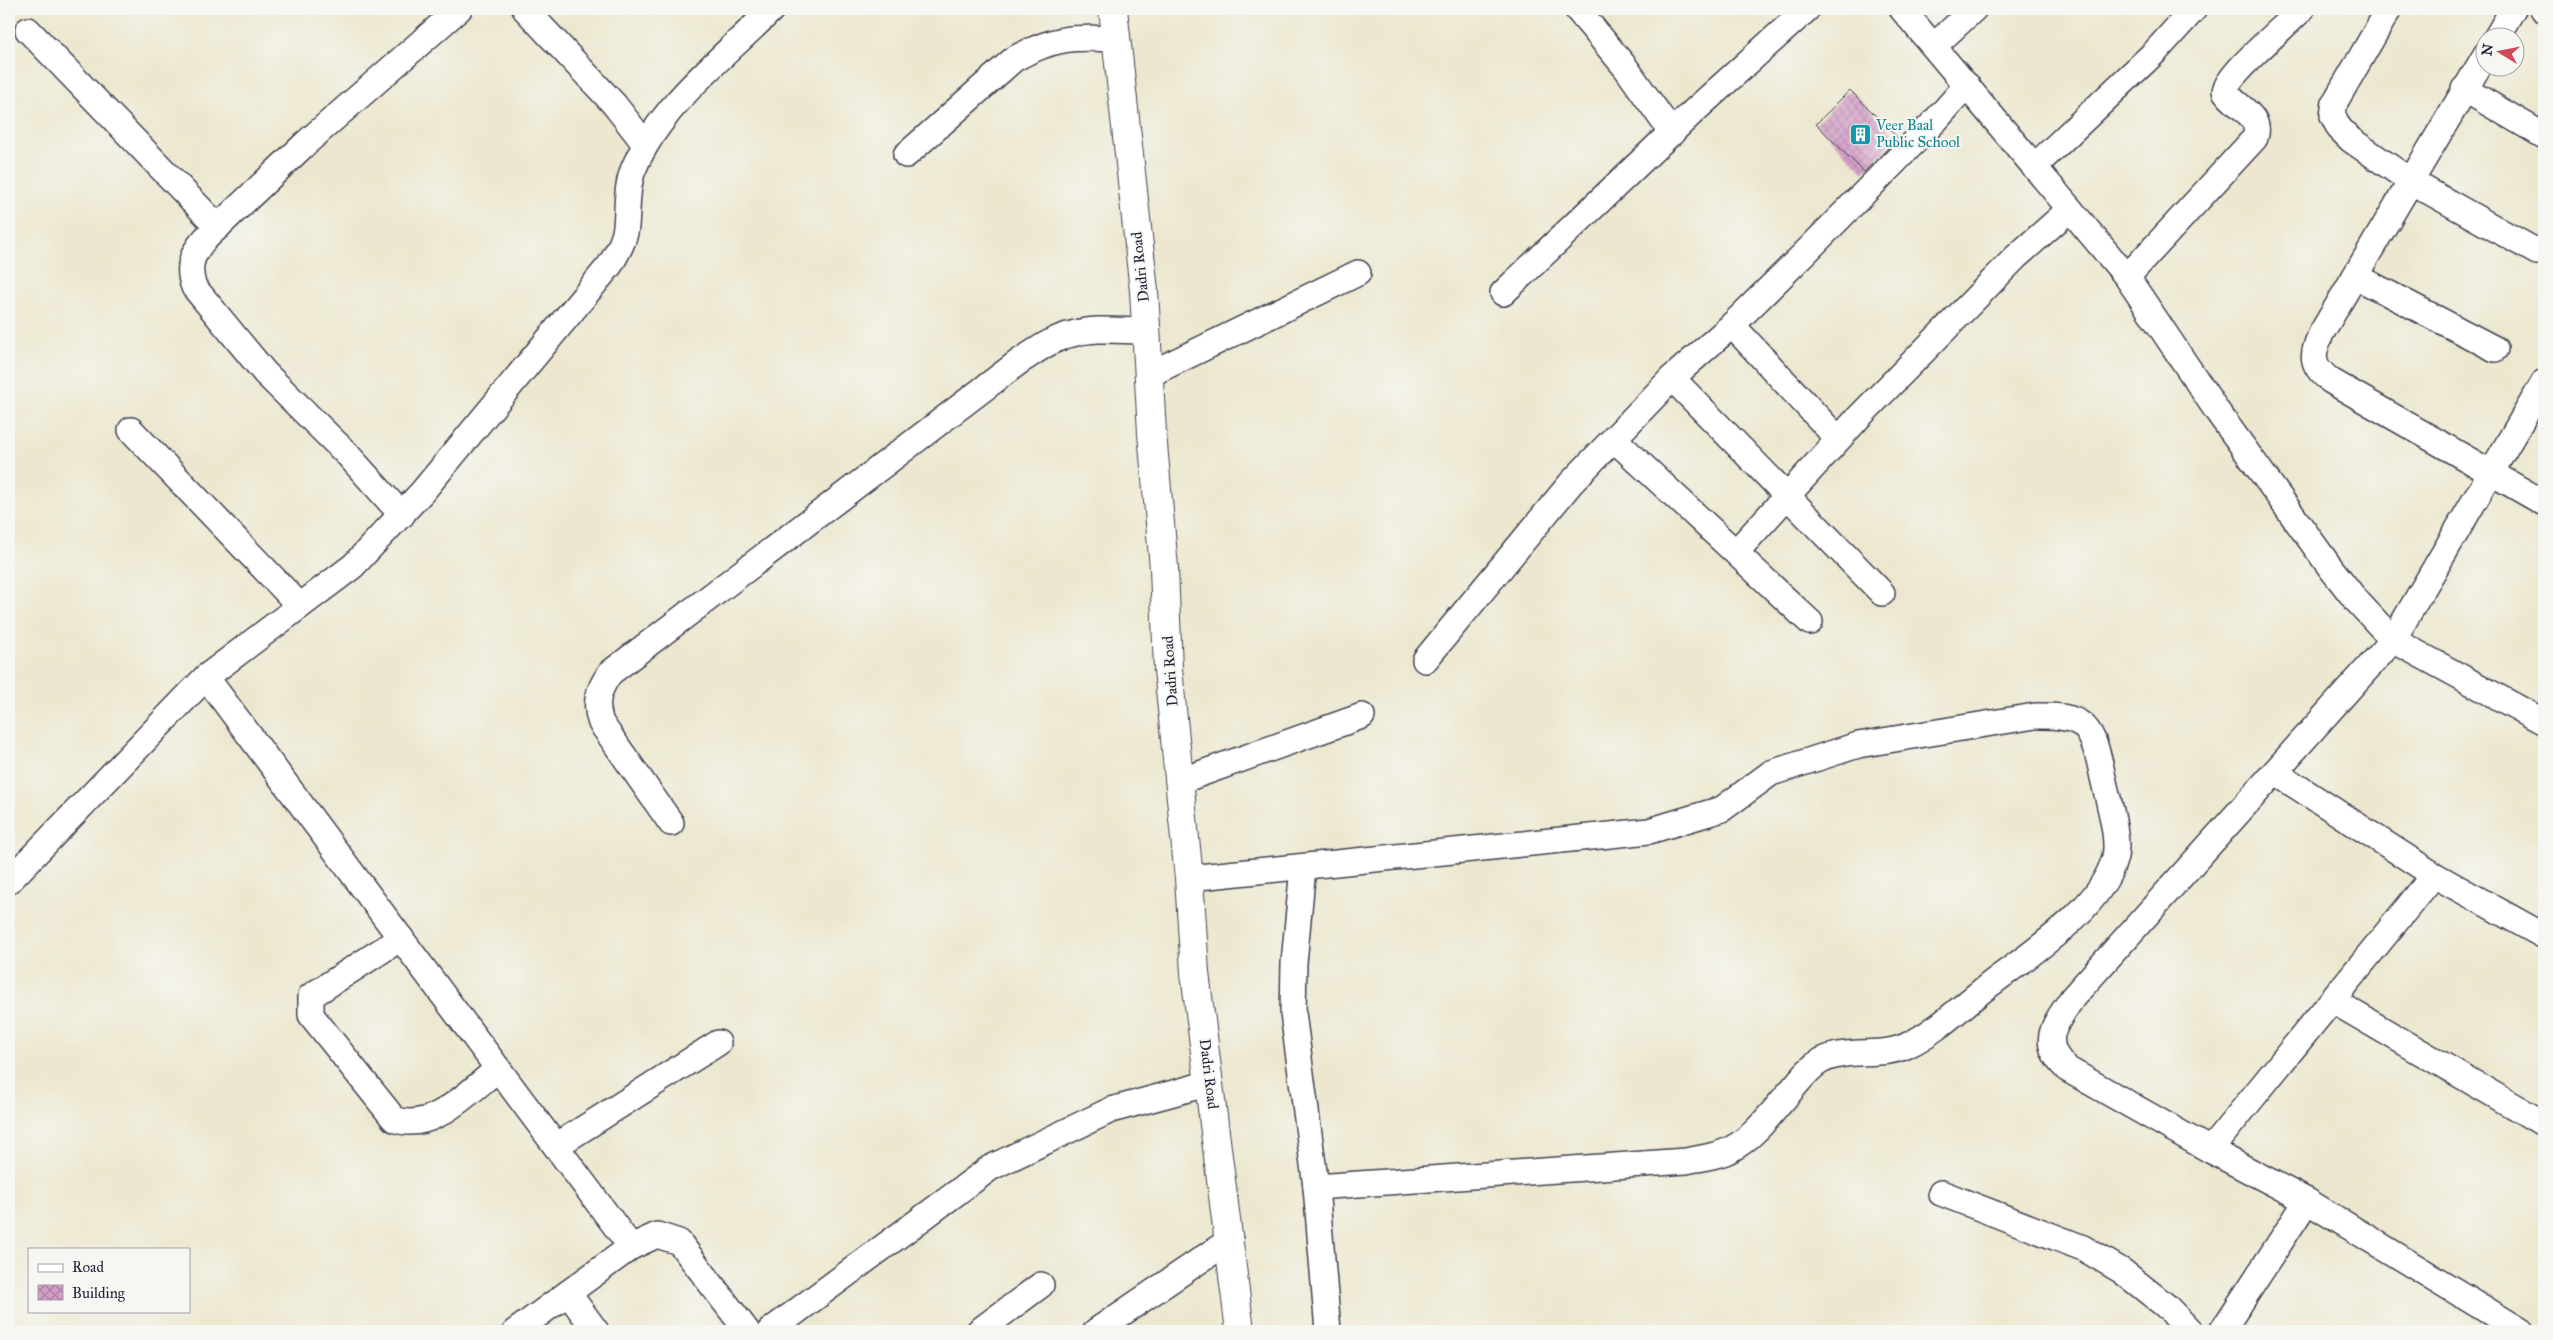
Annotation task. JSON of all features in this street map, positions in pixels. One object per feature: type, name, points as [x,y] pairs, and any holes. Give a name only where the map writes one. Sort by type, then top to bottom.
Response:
[{"type":"main road","name":"Dadri Road","points":[[1113,9],[1144,291],[1148,375],[1164,568],[1168,669],[1190,878],[1195,973],[1240,1331]]},
{"type":"street","points":[[402,515],[348,455],[265,374],[194,288],[189,274],[195,250],[218,227],[306,143],[459,9]]},
{"type":"street","points":[[524,9],[614,104],[645,144]]},
{"type":"street","points":[[11,874],[206,677],[353,566],[402,515],[610,265],[622,244],[626,228],[626,202],[632,172],[645,144],[666,114],[772,9]]},
{"type":"street","points":[[1577,9],[1626,68],[1672,133]]},
{"type":"street","points":[[1503,293],[1672,133],[1807,9]]},
{"type":"street","points":[[1902,9],[2127,277],[2217,411],[2330,568],[2393,640],[2544,722]]},
{"type":"street","points":[[1934,46],[1974,9]]},
{"type":"street","points":[[2034,167],[2156,51],[2194,9]]},
{"type":"street","points":[[2127,277],[2255,138],[2256,124],[2249,114],[2229,97],[2225,91],[2226,87],[2235,75],[2302,9]]},
{"type":"street","points":[[2389,9],[2346,80],[2335,102],[2333,116],[2339,128],[2351,140],[2412,182],[2537,252]]},
{"type":"street","points":[[2502,28],[2513,9]]},
{"type":"street","points":[[28,30],[218,227]]},
{"type":"street","points":[[906,156],[1014,59],[1060,39],[1116,39]]},
{"type":"street","points":[[2476,70],[2315,346],[2313,359],[2320,373],[2544,503]]},
{"type":"street","points":[[1426,660],[1571,483],[1672,378],[1732,325],[1936,120],[1967,85]]},
{"type":"street","points":[[2464,89],[2544,136]]},
{"type":"street","points":[[1736,552],[1788,497],[1838,439],[2016,257],[2070,209]]},
{"type":"street","points":[[1148,375],[1358,273]]},
{"type":"street","points":[[2355,276],[2495,349]]},
{"type":"street","points":[[1732,325],[1838,439]]},
{"type":"street","points":[[671,822],[601,723],[596,709],[600,687],[610,672],[1020,361],[1044,346],[1070,334],[1088,330],[1146,331]]},
{"type":"street","points":[[1672,378],[1882,593]]},
{"type":"street","points":[[2521,1331],[2307,1201],[2210,1150],[2067,1069],[2055,1058],[2050,1040],[2059,1018],[2073,997],[2276,773],[2393,640],[2544,382]]},
{"type":"street","points":[[131,430],[300,606]]},
{"type":"street","points":[[1614,439],[1810,622]]},
{"type":"street","points":[[206,677],[631,1247]]},
{"type":"street","points":[[1190,878],[1649,831],[1722,809],[1772,773],[1858,745],[2034,716],[2063,715],[2078,721],[2088,730],[2096,745],[2116,854],[2109,874],[2097,892],[2069,921],[2025,959],[1924,1037],[1903,1047],[1836,1055],[1812,1066],[1754,1134],[1732,1149],[1686,1161],[1316,1187]]},
{"type":"street","points":[[1180,781],[1362,716]]},
{"type":"street","points":[[2276,773],[2434,875],[2544,936]]},
{"type":"street","points":[[1303,867],[1294,963],[1294,1013],[1316,1187],[1328,1331]]},
{"type":"street","points":[[2210,1150],[2434,875]]},
{"type":"street","points":[[401,938],[311,996],[311,1015],[394,1119],[404,1123],[417,1123],[434,1119],[498,1069]]},
{"type":"street","points":[[2333,1001],[2544,1124]]},
{"type":"street","points":[[556,1146],[718,1043]]},
{"type":"street","points":[[770,1331],[990,1168],[1112,1110],[1210,1083]]},
{"type":"street","points":[[1941,1193],[2083,1248],[2122,1271],[2166,1306],[2190,1331]]},
{"type":"street","points":[[2222,1331],[2307,1201]]},
{"type":"street","points":[[516,1331],[631,1247],[657,1234],[668,1236],[679,1242],[747,1331]]},
{"type":"street","points":[[1096,1331],[1230,1240]]},
{"type":"street","points":[[979,1331],[1041,1285]]},
{"type":"street","points":[[568,1293],[596,1331]]},
{"type":"building","name":"Veer Baal Public School","points":[[1850,90],[1898,138],[1864,172],[1816,124]]},
{"type":"place","name":"Veer Baal Public School","points":[[1860,134]]}]
